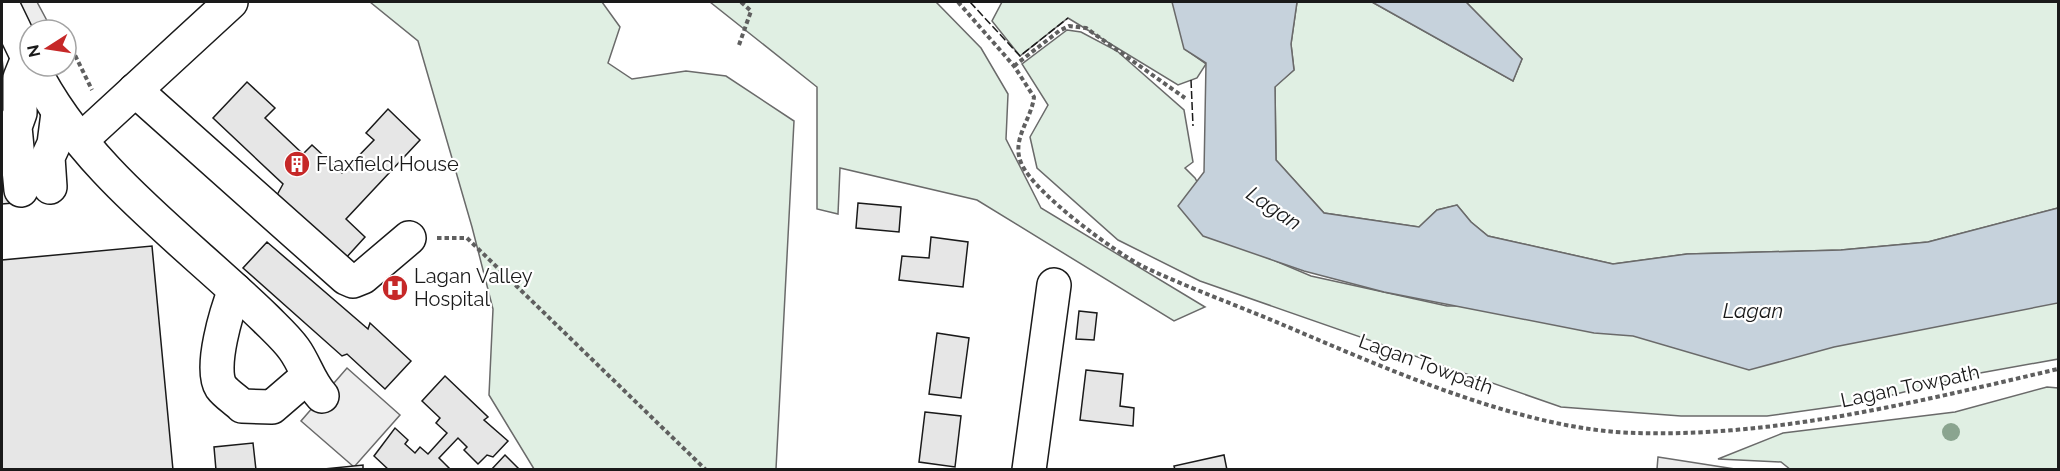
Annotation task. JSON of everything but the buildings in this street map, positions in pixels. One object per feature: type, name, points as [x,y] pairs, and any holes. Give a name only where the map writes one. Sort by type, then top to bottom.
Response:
[{"type":"street","points":[[2,4],[18,37]]},
{"type":"street","points":[[64,132],[107,116],[135,90],[151,58],[211,8]]},
{"type":"street","points":[[20,78],[20,113],[15,127],[42,188],[62,159],[64,132]]},
{"type":"street","points":[[38,78],[64,132],[235,290],[295,350],[315,386],[272,407],[242,406],[221,386],[216,366],[229,304],[235,290]]},
{"type":"street","points":[[135,90],[346,278],[353,281],[363,277],[409,238]]},
{"type":"street","points":[[1029,470],[1054,285]]},
{"type":"path","points":[[739,45],[752,11],[741,2]]},
{"type":"path","name":"Lagan Towpath","points":[[958,2],[1014,66],[1034,98],[1033,107],[1018,143],[1022,164],[1040,189],[1067,214],[1142,266],[1339,349],[1476,400],[1591,432],[1695,434],[1868,413],[2058,369]]},
{"type":"path","points":[[1014,66],[1059,31],[1069,26],[1086,28],[1185,98]]},
{"type":"path","points":[[78,60],[107,116]]},
{"type":"path","points":[[409,238],[467,238],[706,470]]},
{"type":"green space","points":[[370,2],[602,2],[620,27],[608,63],[632,79],[686,71],[726,76],[794,121],[776,469],[534,469],[489,395],[493,309],[472,227],[418,41]]},
{"type":"green space","points":[[710,2],[936,2],[981,48],[1008,94],[1006,139],[1041,208],[1205,307],[1174,321],[977,200],[840,168],[838,214],[817,209],[817,87]]},
{"type":"green space","points":[[1002,2],[1173,2],[1185,49],[1206,64],[1197,78],[1178,85],[1068,18],[1020,56],[992,21]]},
{"type":"green space","points":[[1297,2],[1372,2],[1513,81],[1522,59],[1466,2],[2058,2],[2058,208],[1928,242],[1841,250],[1687,254],[1613,264],[1488,236],[1471,222],[1457,205],[1437,210],[1419,227],[1324,213],[1276,160],[1275,86],[1294,70],[1291,44]]},
{"type":"green space","points":[[1067,30],[1081,32],[1117,51],[1184,110],[1193,162],[1185,168],[1195,178],[1230,242],[1311,276],[1447,306],[2058,300],[2058,359],[1980,373],[1860,403],[1767,416],[1681,416],[1561,407],[1200,281],[1118,240],[1037,168],[1030,137],[1048,105],[1022,64]]},
{"type":"green space","points":[[2047,387],[2058,388],[2058,469],[1791,470],[1781,462],[1718,459],[1783,433],[1955,412]]},
{"type":"shaded area","points":[[2,2],[37,2],[46,18],[18,18]]},
{"type":"shaded area","points":[[347,368],[400,415],[354,467],[301,421]]},
{"type":"shaded area","points":[[1658,457],[1735,469],[1657,469]]},
{"type":"water","name":"Lagan","points":[[1172,2],[1297,2],[1291,44],[1294,70],[1275,87],[1276,160],[1324,213],[1419,227],[1437,210],[1457,205],[1471,222],[1488,236],[1613,264],[1687,254],[1841,250],[1928,242],[2058,208],[2058,303],[1834,347],[1749,370],[1633,336],[1594,333],[1384,292],[1304,271],[1203,236],[1178,206],[1204,172],[1206,63],[1184,49]]},
{"type":"water","points":[[1372,2],[1466,2],[1522,59],[1513,81]]},
{"type":"fence","points":[[970,2],[1020,56],[1068,18]]},
{"type":"fence","points":[[1191,80],[1193,126]]},
{"type":"place","name":"Flaxfield House","points":[[297,164]]},
{"type":"place","name":"Lagan Valley Hospital","points":[[395,288]]}]
